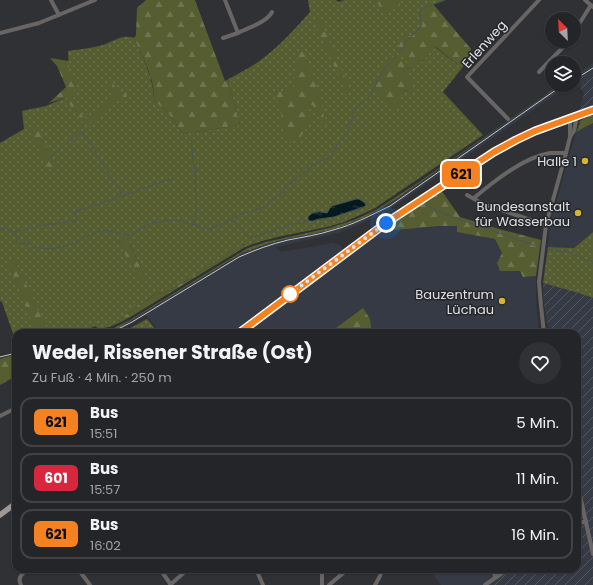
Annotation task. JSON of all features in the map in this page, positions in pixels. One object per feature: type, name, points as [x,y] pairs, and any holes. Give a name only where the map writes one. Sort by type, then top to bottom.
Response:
[{"type":"main road","points":[[243,329],[386,223],[494,152],[542,128],[593,110]]},
{"type":"main road","points":[[0,515],[12,506]]},
{"type":"street","points":[[51,0],[59,15]]},
{"type":"street","points":[[0,33],[38,23],[95,0]]},
{"type":"street","points":[[226,0],[238,33]]},
{"type":"street","name":"Erlenweg","points":[[508,119],[467,77],[539,0]]},
{"type":"street","points":[[581,22],[592,6],[585,0]]},
{"type":"street","points":[[223,38],[255,25],[270,16],[272,12]]},
{"type":"street","points":[[539,72],[562,48]]},
{"type":"street","points":[[570,137],[574,131],[578,116]]},
{"type":"street","points":[[544,329],[539,282],[546,225],[570,137],[570,118]]},
{"type":"street","points":[[474,198],[503,175],[525,162],[538,156],[550,153],[566,153]]},
{"type":"street","points":[[467,194],[483,204],[546,225]]},
{"type":"street","points":[[0,416],[12,410]]},
{"type":"street","points":[[581,499],[593,554]]},
{"type":"street","points":[[581,523],[586,521]]},
{"type":"street","points":[[21,585],[19,580],[24,573]]},
{"type":"street","points":[[81,573],[90,585]]},
{"type":"street","points":[[163,573],[171,585],[184,573]]},
{"type":"street","points":[[258,573],[263,585]]},
{"type":"street","points":[[322,573],[322,585]]},
{"type":"street","points":[[329,585],[343,573]]},
{"type":"street","points":[[375,585],[381,573]]},
{"type":"street","points":[[494,573],[496,577]]},
{"type":"street","points":[[485,585],[502,573]]},
{"type":"shaded area","points":[[593,63],[593,70],[581,77],[581,71]]},
{"type":"shaded area","points":[[593,70],[593,106],[579,111],[584,94],[581,88],[581,78]]},
{"type":"shaded area","points":[[550,92],[559,92],[382,214],[338,233],[276,247],[281,252],[333,243],[340,245],[343,249],[237,329],[158,329],[146,315],[121,329],[117,329],[242,253],[276,241],[336,228],[355,222],[389,204]]},
{"type":"shaded area","points":[[593,123],[593,232],[574,248],[548,247],[550,224],[576,132]]},
{"type":"shaded area","points":[[439,226],[457,226],[457,232],[495,239],[502,253],[497,263],[520,271],[523,277],[536,276],[536,300],[539,329],[251,329],[369,240],[385,231]]},
{"type":"shaded area","points":[[543,283],[593,298],[593,585],[493,585],[491,573],[581,573],[581,329],[548,329],[544,305]]},
{"type":"shaded area","points":[[432,573],[491,573],[493,585],[441,585]]},
{"type":"green space","points":[[146,0],[195,0],[225,81],[228,80],[240,125],[182,134],[170,116],[154,101],[153,84],[145,61],[134,38],[136,35],[137,8]]},
{"type":"green space","points":[[308,0],[336,0],[338,2],[344,0],[374,0],[379,4],[382,10],[396,8],[399,5],[399,0],[445,0],[423,8],[419,14],[422,25],[412,36],[422,62],[435,47],[462,68],[443,92],[483,135],[375,208],[344,222],[327,227],[282,236],[245,247],[244,244],[163,294],[157,293],[120,319],[119,323],[109,327],[99,329],[95,326],[89,329],[47,329],[9,265],[35,329],[12,329],[12,331],[2,302],[0,301],[0,143],[24,129],[22,111],[46,106],[67,97],[69,77],[68,51],[103,45],[122,37],[134,38],[150,76],[154,93],[154,101],[170,116],[182,134],[240,125],[228,80],[225,81],[265,57],[286,38],[310,12]],"holes":[[[395,54],[411,67],[402,73],[413,90],[402,91],[392,109],[386,99]],[[359,199],[365,207],[324,219],[310,221],[308,219],[319,211],[326,213],[332,206]],[[132,238],[130,245],[145,276],[130,263],[118,240]]]},
{"type":"green space","points":[[374,0],[399,0],[400,5],[396,8],[385,11],[382,10]]},
{"type":"green space","points":[[433,4],[471,49],[462,68],[436,47],[422,62],[414,65],[397,51],[403,36],[412,36],[421,26],[420,11],[423,8]]},
{"type":"green space","points":[[319,17],[351,91],[346,92],[314,22]]},
{"type":"green space","points":[[302,46],[321,100],[326,130],[313,105],[308,105],[312,120],[299,139],[289,143],[282,126],[276,125],[276,120],[282,118],[275,91],[283,91],[293,87],[296,65]]},
{"type":"green space","points":[[395,53],[411,67],[402,73],[413,80],[413,90],[402,91],[401,101],[392,110],[386,99],[380,97],[371,90],[383,66]]},
{"type":"green space","points":[[50,58],[69,61],[69,77],[76,77],[73,101],[82,116],[87,119],[101,108],[111,95],[109,86],[114,84],[116,94],[125,90],[127,97],[117,100],[88,124],[84,124],[74,112],[67,97],[49,103],[66,87],[57,66]]},
{"type":"green space","points":[[550,92],[402,195],[371,214],[337,228],[277,241],[242,253],[117,329],[110,329],[130,320],[248,248],[266,242],[329,228],[354,220],[376,210]]},
{"type":"green space","points":[[593,115],[593,123],[576,132],[580,124],[579,122]]},
{"type":"green space","points":[[33,128],[39,132],[55,162],[54,168],[48,169],[29,129]]},
{"type":"green space","points":[[441,190],[460,217],[541,240],[536,276],[523,277],[520,271],[500,271],[497,263],[502,253],[495,239],[457,232],[457,226],[439,226],[385,231],[394,222]]},
{"type":"green space","points":[[593,232],[593,298],[543,283],[548,247],[574,248]]},
{"type":"green space","points":[[124,237],[133,238],[130,241],[130,245],[145,276],[146,286],[134,270],[118,240]]},
{"type":"green space","points":[[243,244],[245,247],[119,323],[120,319],[157,293],[163,294]]},
{"type":"green space","points":[[15,260],[47,329],[34,329],[9,265]]},
{"type":"green space","points":[[363,308],[370,319],[371,329],[337,329],[336,328]]},
{"type":"green space","points":[[147,319],[155,329],[129,329]]},
{"type":"green space","points":[[12,355],[12,378],[0,385],[0,359]]},
{"type":"water","points":[[359,199],[365,203],[366,206],[334,217],[313,221],[308,220],[308,217],[312,213],[327,213],[332,206]]},
{"type":"waterway","points":[[399,53],[405,43],[422,25],[419,12],[421,9],[445,0]]},
{"type":"waterway","points":[[0,229],[4,228],[14,232],[18,243],[22,244],[27,242],[34,247],[50,249],[75,243],[96,232],[107,230],[128,235],[152,223],[177,220],[208,229],[221,225],[243,213],[254,211],[268,205],[274,198],[283,193],[288,185],[314,164],[330,157],[347,133],[354,111],[362,102],[368,99],[385,68],[396,56]]},
{"type":"waterway","points":[[49,158],[82,131],[123,196]]},
{"type":"waterway","points":[[191,141],[195,173],[196,214],[192,225]]},
{"type":"waterway","points":[[14,232],[44,225],[77,221],[74,212],[173,178]]},
{"type":"waterway","points":[[425,205],[450,216],[539,247]]},
{"type":"waterway","points":[[231,221],[239,224],[246,235],[251,238],[308,220]]},
{"type":"waterway","points":[[211,229],[213,233]]},
{"type":"waterway","points":[[547,249],[567,251],[593,263]]},
{"type":"tram line","points":[[581,76],[593,68]]},
{"type":"tram line","points":[[118,329],[239,257],[275,243],[340,228],[362,220],[390,206],[553,92]]},
{"type":"tram line","points":[[0,357],[12,354]]},
{"type":"bus line","name":"621","points":[[244,329],[386,223],[494,152],[542,128],[593,110]]},
{"type":"place","name":"Halle 1","points":[[585,161]]},
{"type":"place","name":"Bundesanstalt für Wasserbau","points":[[578,213]]},
{"type":"place","name":"Bauzentrum Lüchau","points":[[502,301]]},
{"type":"route","points":[[290,294],[386,223]]}]
